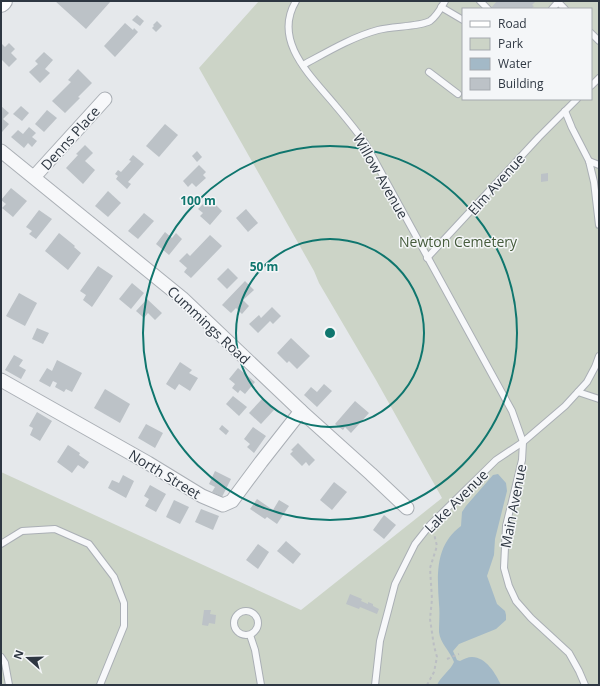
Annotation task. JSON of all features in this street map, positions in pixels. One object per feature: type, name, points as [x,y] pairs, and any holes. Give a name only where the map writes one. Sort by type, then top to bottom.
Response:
[{"type":"street","name":"Denns Place","points":[[34,177],[105,99]]},
{"type":"street","name":"Cummings Road","points":[[1,151],[182,298],[301,411],[407,508]]},
{"type":"street","name":"North Street","points":[[1,380],[148,463],[202,496],[223,505],[232,501],[301,411]]},
{"type":"lane","name":"Willow Avenue","points":[[296,1],[290,12],[287,23],[288,35],[292,48],[312,79],[365,143],[512,412],[523,442]]},
{"type":"lane","points":[[302,64],[339,46],[378,30],[395,26],[424,23],[436,16],[445,1]]},
{"type":"lane","points":[[441,7],[462,19]]},
{"type":"lane","points":[[429,72],[458,94]]},
{"type":"lane","name":"Elm Avenue","points":[[427,258],[576,100]]},
{"type":"lane","points":[[565,111],[588,161],[594,182],[599,225]]},
{"type":"lane","points":[[588,161],[599,165]]},
{"type":"lane","name":"Lake Avenue","points":[[375,685],[380,641],[395,584],[415,544],[428,527],[496,460],[523,442],[565,406],[588,382],[599,356]]},
{"type":"lane","points":[[578,392],[599,399]]},
{"type":"lane","name":"Main Avenue","points":[[523,442],[522,460],[506,526],[504,568],[509,586],[516,601],[531,618],[569,653],[585,685]]},
{"type":"lane","points":[[1,544],[22,531],[55,529],[89,544],[114,577],[124,603],[124,626],[100,685]]},
{"type":"lane","points":[[249,611],[255,615],[258,620],[256,630],[250,635],[243,635],[235,628],[235,619],[240,612],[249,611]]},
{"type":"lane","points":[[250,635],[255,650],[261,685]]},
{"type":"lane","points":[[1,657],[6,664],[9,685]]},
{"type":"path","points":[[427,685],[434,672],[437,657],[430,620],[432,599],[430,568],[437,542],[433,531],[428,527]]},
{"type":"path","points":[[448,660],[459,654]]},
{"type":"green space","name":"Newton Cemetery","points":[[259,1],[599,1],[599,685],[1,685],[1,472],[301,610],[442,498],[376,380],[319,283],[314,271],[199,68]]},
{"type":"water","points":[[498,474],[506,483],[507,491],[495,539],[494,555],[487,576],[497,604],[505,611],[506,620],[496,629],[459,644],[453,651],[457,660],[460,661],[472,657],[482,660],[490,667],[501,685],[437,685],[454,662],[441,640],[439,632],[438,572],[442,551],[446,542],[461,526],[462,512],[466,506],[493,475]]},
{"type":"building","points":[[55,1],[111,1],[86,29]]},
{"type":"building","points":[[497,1],[536,1],[532,5],[534,6],[532,8],[491,8]]},
{"type":"building","points":[[137,15],[144,21],[140,26],[132,20]]},
{"type":"building","points":[[157,21],[162,26],[156,32],[152,28]]},
{"type":"building","points":[[125,23],[133,30],[134,28],[138,32],[115,57],[104,46]]},
{"type":"building","points":[[1,43],[5,47],[9,43],[15,49],[11,53],[17,59],[9,67],[1,59]]},
{"type":"building","points":[[44,52],[53,60],[45,69],[50,73],[40,83],[29,72],[38,64],[35,61]]},
{"type":"building","points":[[78,69],[92,83],[65,113],[52,101],[71,82],[68,80]]},
{"type":"building","points":[[1,106],[9,113],[3,119],[9,124],[2,132],[1,131]]},
{"type":"building","points":[[21,106],[29,113],[22,121],[13,114]]},
{"type":"building","points":[[47,110],[57,118],[44,132],[35,124]]},
{"type":"building","points":[[165,124],[178,135],[159,157],[146,146]]},
{"type":"building","points":[[29,127],[36,133],[32,137],[37,141],[32,147],[28,143],[24,148],[11,137],[18,130],[23,134]]},
{"type":"building","points":[[85,145],[93,153],[85,161],[95,170],[83,184],[66,168],[78,155],[76,154]]},
{"type":"building","points":[[197,151],[202,157],[197,162],[192,156]]},
{"type":"building","points":[[133,155],[144,164],[128,182],[131,184],[127,189],[116,179],[118,176],[115,174],[118,170],[121,172],[131,161],[129,160]]},
{"type":"building","points":[[199,165],[206,172],[203,175],[206,178],[196,187],[192,183],[188,187],[183,181]]},
{"type":"building","points":[[548,173],[548,181],[541,182],[541,174]]},
{"type":"building","points":[[11,188],[27,201],[13,217],[2,208],[6,204],[1,200]]},
{"type":"building","points":[[108,191],[121,203],[108,217],[95,206]]},
{"type":"building","points":[[209,198],[222,211],[210,225],[200,216],[203,213],[198,209]]},
{"type":"building","points":[[246,209],[258,223],[248,232],[236,218]]},
{"type":"building","points":[[39,210],[52,219],[36,239],[29,234],[32,231],[26,227]]},
{"type":"building","points":[[144,213],[154,221],[138,239],[128,231]]},
{"type":"building","points":[[165,232],[172,238],[176,233],[182,239],[169,255],[156,244]]},
{"type":"building","points":[[59,233],[81,253],[68,270],[45,251]]},
{"type":"building","points":[[210,235],[222,246],[191,278],[184,272],[187,268],[179,261],[187,253],[190,256]]},
{"type":"building","points":[[98,266],[113,276],[92,307],[83,300],[86,295],[80,291]]},
{"type":"building","points":[[228,268],[238,278],[227,289],[217,279]]},
{"type":"building","points":[[245,281],[254,290],[243,300],[249,306],[242,314],[236,308],[231,313],[222,305]]},
{"type":"building","points":[[132,283],[144,293],[131,309],[119,299]]},
{"type":"building","points":[[19,293],[37,303],[25,326],[6,316]]},
{"type":"building","points":[[147,299],[162,313],[155,320],[148,313],[144,318],[136,311]]},
{"type":"building","points":[[272,307],[281,316],[273,324],[270,321],[258,333],[249,324],[259,315],[261,318]]},
{"type":"building","points":[[37,328],[49,333],[43,344],[32,339]]},
{"type":"building","points":[[291,338],[310,356],[297,369],[289,361],[287,363],[277,353]]},
{"type":"building","points":[[14,355],[23,360],[19,366],[26,370],[21,379],[5,370]]},
{"type":"building","points":[[57,360],[82,373],[72,392],[66,389],[64,392],[55,387],[57,383],[53,381],[50,387],[39,381],[47,368],[52,371]]},
{"type":"building","points":[[180,362],[192,370],[189,373],[198,378],[190,391],[179,384],[175,390],[166,384]]},
{"type":"building","points":[[238,368],[255,382],[245,394],[240,390],[238,393],[232,388],[235,384],[229,379]]},
{"type":"building","points":[[324,384],[332,391],[317,407],[304,395],[311,387],[317,392]]},
{"type":"building","points":[[105,389],[130,404],[120,423],[94,408]]},
{"type":"building","points":[[233,396],[247,407],[239,416],[226,404]]},
{"type":"building","points":[[262,399],[274,410],[261,424],[249,413]]},
{"type":"building","points":[[355,401],[369,413],[351,433],[345,427],[343,430],[335,424]]},
{"type":"building","points":[[37,412],[52,421],[40,441],[30,435],[33,428],[29,426]]},
{"type":"building","points":[[146,424],[163,433],[155,448],[138,438]]},
{"type":"building","points":[[222,425],[229,431],[226,435],[219,429]]},
{"type":"building","points":[[253,427],[266,436],[254,453],[247,447],[250,444],[244,439]]},
{"type":"building","points":[[298,443],[315,460],[309,466],[306,462],[302,466],[290,454],[293,451],[291,450]]},
{"type":"building","points":[[68,445],[80,453],[79,455],[89,462],[84,469],[78,465],[72,473],[57,462]]},
{"type":"building","points":[[215,471],[231,479],[222,497],[212,492],[215,487],[209,484]]},
{"type":"building","points":[[123,475],[134,481],[126,498],[108,488],[112,480],[119,483]]},
{"type":"building","points":[[334,482],[347,492],[332,510],[320,500]]},
{"type":"building","points":[[150,485],[166,494],[156,512],[145,506],[149,499],[144,496]]},
{"type":"building","points":[[257,499],[273,510],[279,500],[289,506],[277,524],[267,517],[265,519],[250,509]]},
{"type":"building","points":[[174,500],[189,507],[180,524],[166,517]]},
{"type":"building","points":[[201,509],[219,516],[213,530],[195,522]]},
{"type":"building","points":[[384,515],[396,525],[384,539],[373,530]]},
{"type":"building","points":[[286,541],[301,554],[293,564],[277,551]]},
{"type":"building","points":[[258,544],[269,552],[258,569],[246,560]]},
{"type":"building","points":[[350,594],[362,599],[361,601],[368,604],[368,602],[373,604],[373,606],[379,609],[377,614],[360,607],[359,609],[346,604]]},
{"type":"building","points":[[204,610],[211,610],[210,614],[216,615],[215,624],[209,623],[208,626],[202,625]]}]
